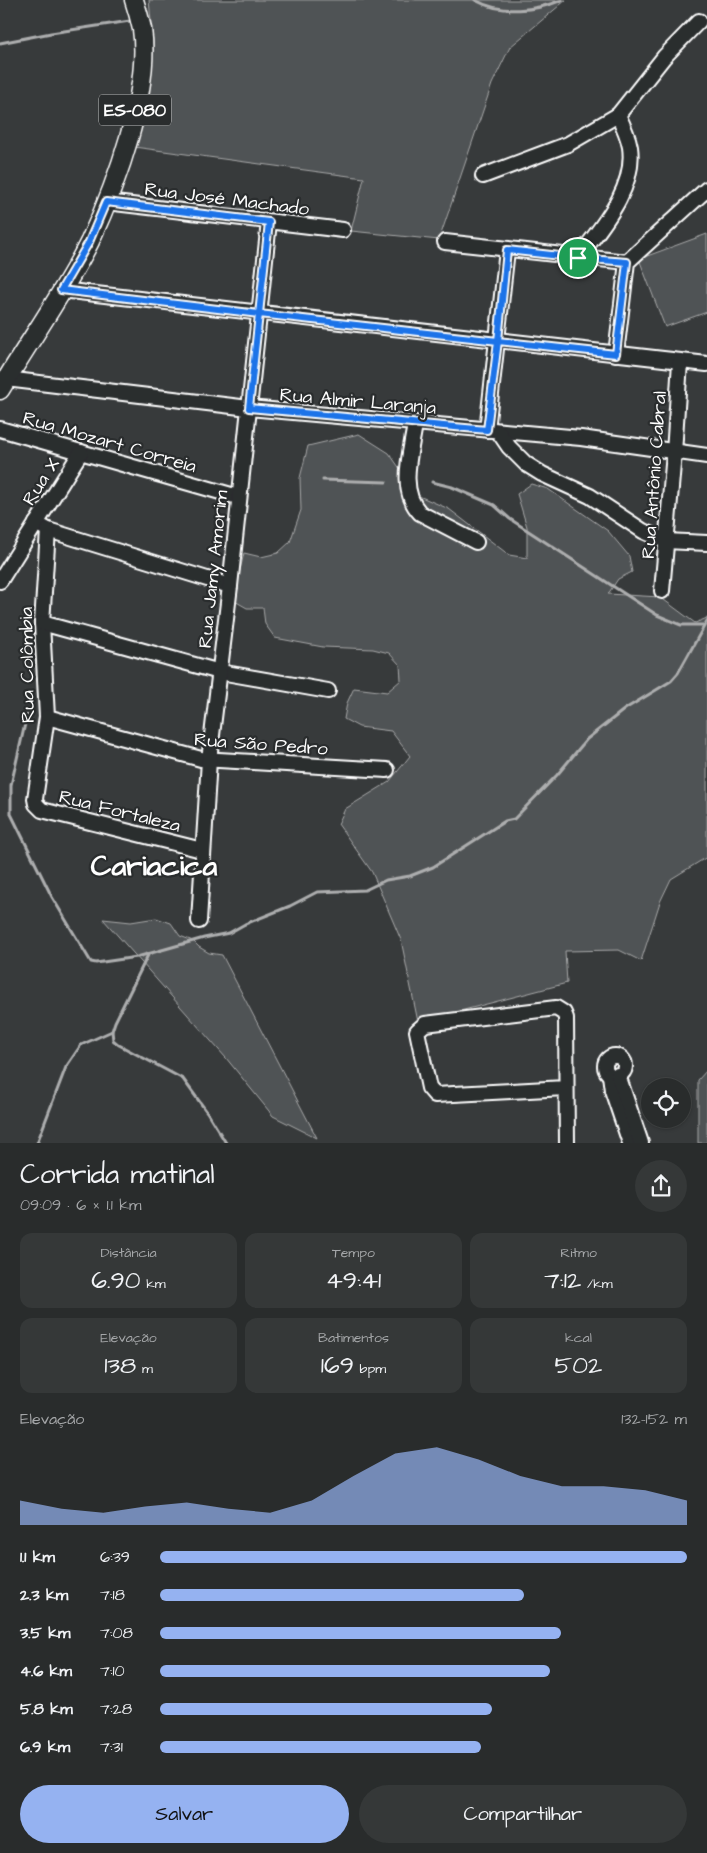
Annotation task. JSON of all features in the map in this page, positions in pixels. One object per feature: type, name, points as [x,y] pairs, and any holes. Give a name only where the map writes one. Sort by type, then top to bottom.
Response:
[{"type":"main road","name":"ES-080","points":[[3,385],[89,242],[124,154],[136,107],[143,49],[142,29],[134,0]]},
{"type":"street","points":[[483,176],[568,144],[618,114],[664,57],[699,21]]},
{"type":"street","points":[[578,258],[610,213],[626,186],[629,175],[630,148],[627,134],[618,114]]},
{"type":"street","points":[[616,354],[627,262],[707,188]]},
{"type":"street","name":"Rua José Machado","points":[[106,202],[342,230]]},
{"type":"street","name":"Rua Jamy Amorim","points":[[199,921],[209,760],[230,586],[238,497],[269,222]]},
{"type":"street","points":[[444,242],[627,262]]},
{"type":"street","points":[[507,250],[492,430],[526,464],[542,474],[590,496],[643,531],[666,541],[707,543]]},
{"type":"street","points":[[61,290],[707,364]]},
{"type":"street","name":"Rua Antônio Cabral","points":[[662,591],[680,362]]},
{"type":"street","name":"Rua Almir Laranja","points":[[3,385],[492,430],[610,442],[674,453],[707,456]]},
{"type":"street","points":[[415,424],[407,480],[410,498],[414,507],[420,513],[476,542]]},
{"type":"street","name":"Rua Mozart Correia","points":[[0,429],[238,497]]},
{"type":"street","name":"Rua X","points":[[0,580],[81,452]]},
{"type":"street","points":[[36,523],[48,530],[230,586]]},
{"type":"street","name":"Rua Colômbia","points":[[35,799],[48,717],[42,622],[48,530]]},
{"type":"street","points":[[42,622],[220,672],[328,690]]},
{"type":"street","name":"Rua São Pedro","points":[[48,717],[190,757],[209,760],[387,770]]},
{"type":"street","name":"Rua Fortaleza","points":[[35,799],[36,804],[42,810],[202,850]]},
{"type":"street","points":[[565,1088],[441,1096],[431,1092],[417,1036],[421,1026],[424,1024],[556,1008],[564,1013],[566,1018],[565,1088],[567,1143]]},
{"type":"street","points":[[630,1143],[612,1090],[614,1075],[641,1143]]},
{"type":"shaded area","points":[[149,0],[566,0],[510,47],[492,84],[439,240],[351,231],[364,178],[134,147],[151,83],[153,42]]},
{"type":"shaded area","points":[[707,234],[707,312],[665,327],[639,259]]},
{"type":"shaded area","points":[[359,434],[389,453],[419,496],[449,509],[509,555],[527,558],[527,527],[517,494],[531,484],[548,489],[608,531],[629,556],[632,572],[618,579],[608,594],[660,597],[695,623],[707,618],[707,857],[671,879],[660,902],[641,961],[619,950],[565,951],[567,983],[418,1022],[401,940],[372,872],[338,824],[345,809],[389,782],[410,756],[391,731],[359,727],[344,719],[347,703],[354,688],[387,692],[401,680],[400,665],[389,653],[373,649],[323,647],[275,638],[265,624],[263,608],[247,608],[233,600],[244,553],[261,557],[278,553],[290,542],[301,510],[300,478],[308,446]]},
{"type":"shaded area","points":[[156,918],[171,923],[180,936],[193,941],[209,953],[222,955],[317,1138],[273,1116],[226,1058],[103,919],[131,922]]},
{"type":"shaded area","points":[[707,1070],[707,1143],[698,1143],[698,1080]]},
{"type":"waterway","points":[[475,0],[496,8],[518,10],[541,7],[562,0]]},
{"type":"waterway","points":[[0,43],[130,21]]},
{"type":"waterway","points":[[323,480],[386,482]]},
{"type":"waterway","points":[[432,482],[452,487],[494,505],[510,519],[657,615],[681,625],[703,625]]},
{"type":"waterway","points":[[27,715],[11,785],[11,814],[52,897],[91,962],[96,963],[137,957],[229,933],[317,892],[365,890],[386,880],[410,876],[433,867],[505,821],[514,819],[557,775],[587,739],[625,709],[671,681],[678,673],[707,621]]},
{"type":"waterway","points":[[148,955],[115,1022],[112,1031],[113,1040],[183,1079],[207,1112],[226,1143]]},
{"type":"waterway","points":[[37,1143],[66,1067],[81,1045],[112,1031]]},
{"type":"district","name":"Cariacica","points":[[154,865]]},
{"type":"route","points":[[578,258],[507,250],[498,341],[259,314],[269,222],[106,202],[89,242],[61,290],[259,314],[249,408],[487,430],[498,341],[616,354],[627,262],[578,258]]}]
